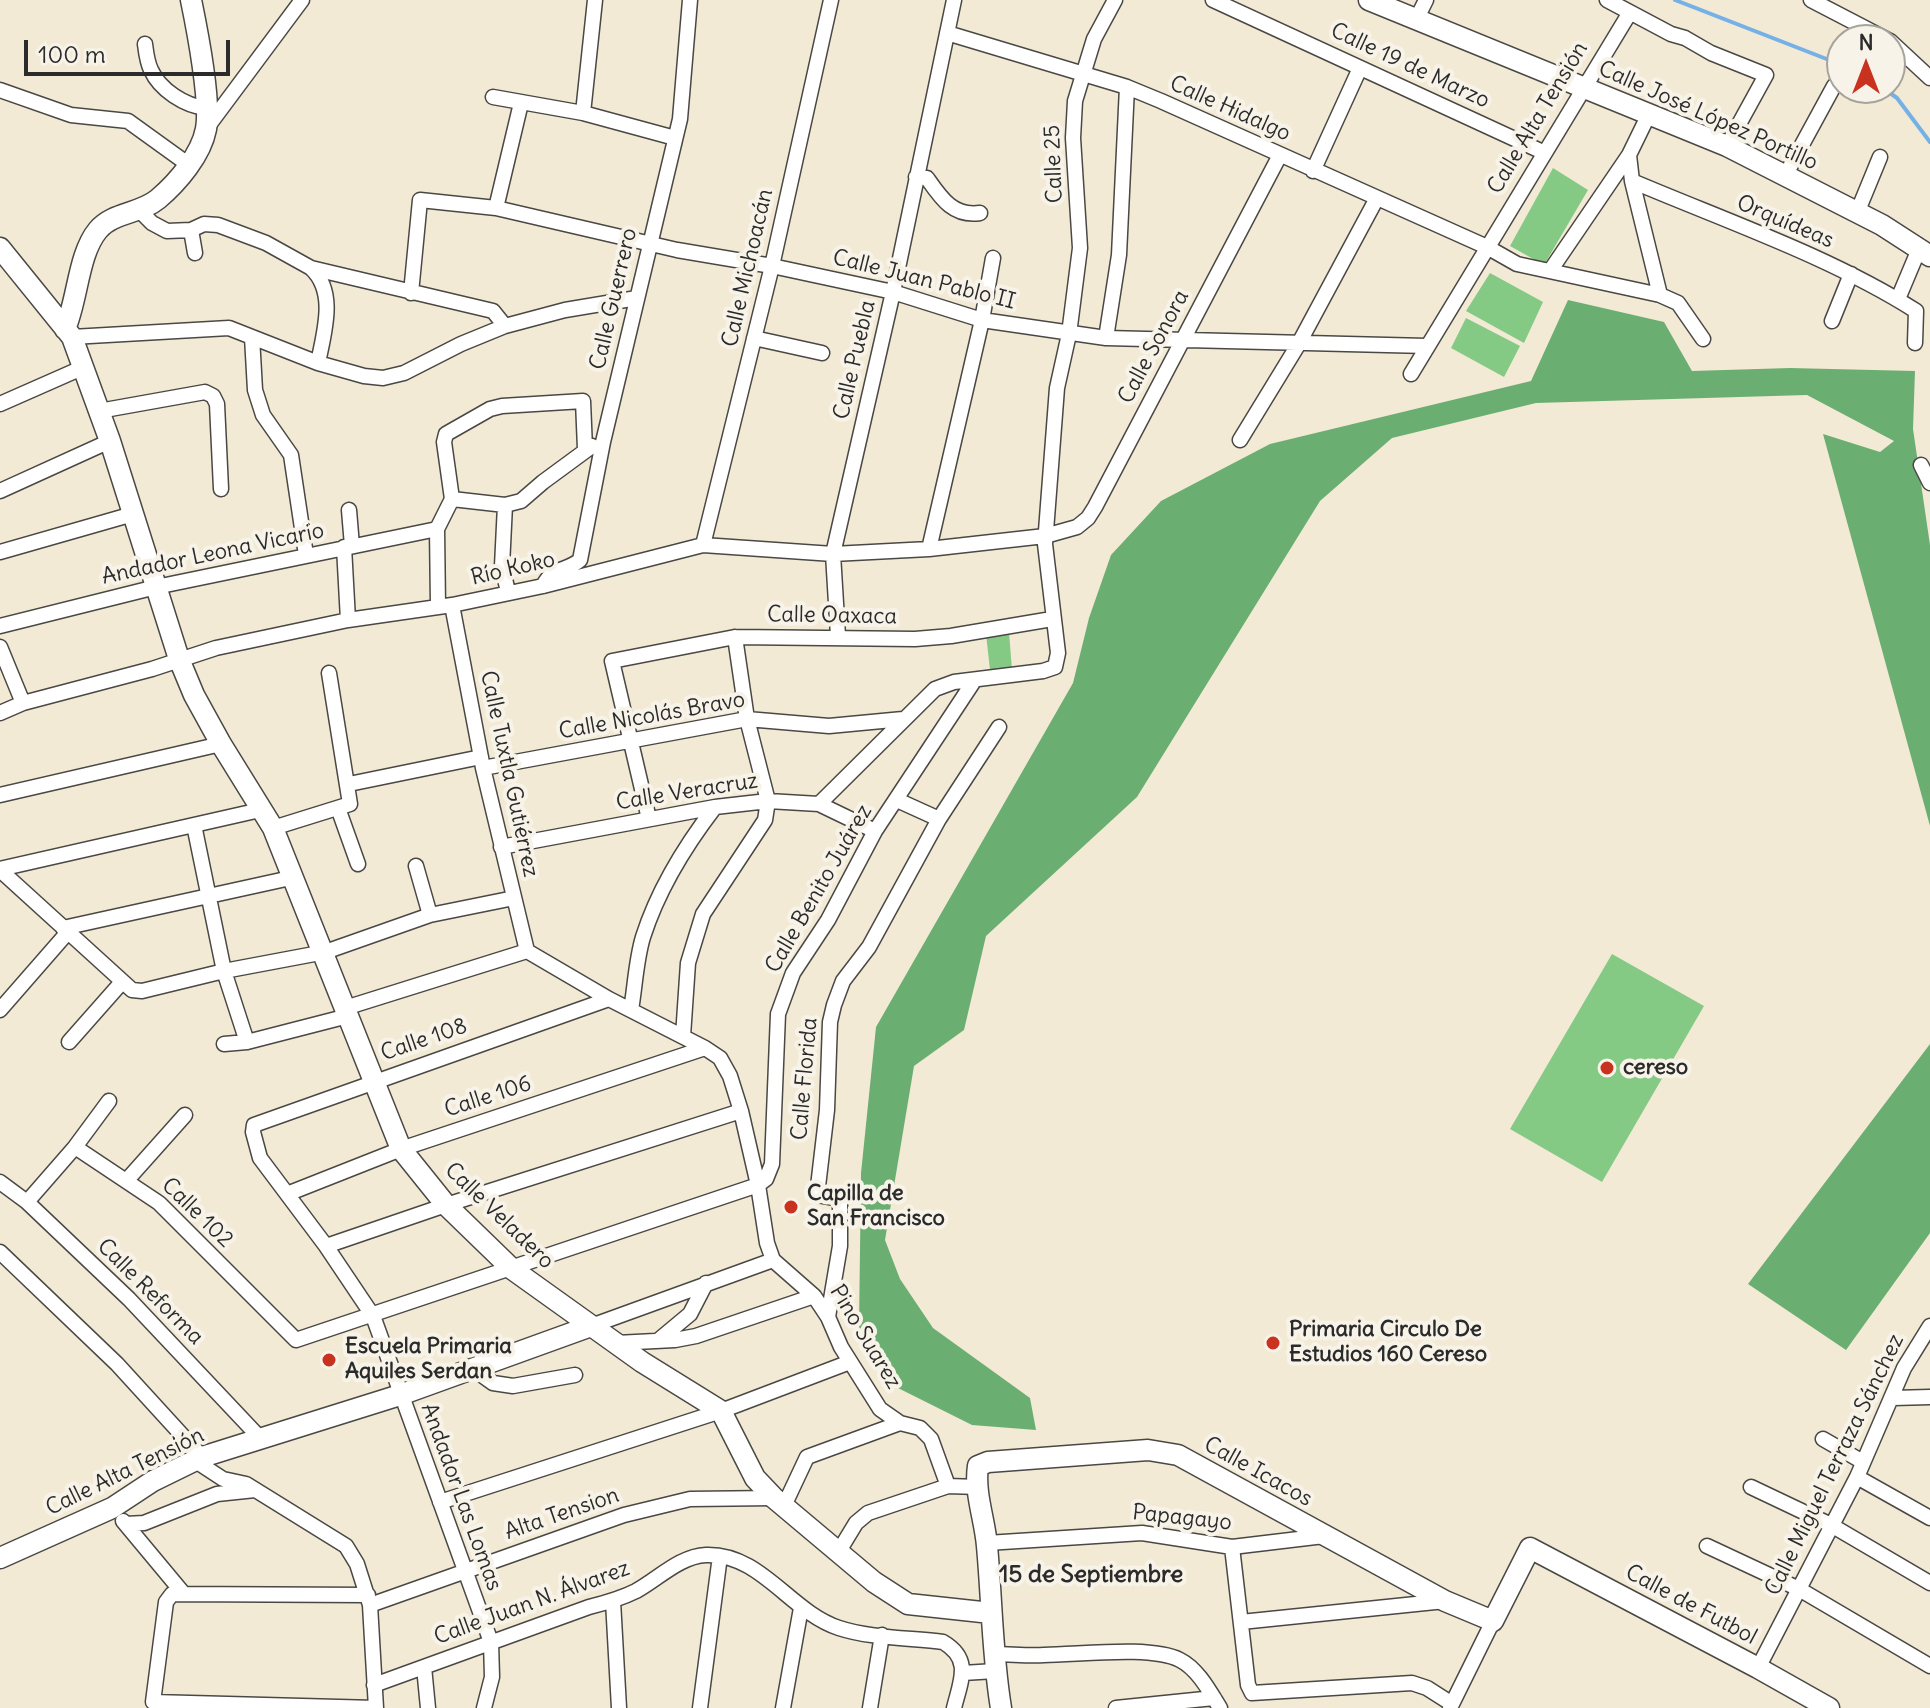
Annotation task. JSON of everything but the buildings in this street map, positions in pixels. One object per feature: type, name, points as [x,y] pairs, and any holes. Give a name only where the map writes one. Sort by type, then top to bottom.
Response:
[{"type":"main road","points":[[69,333],[88,244],[100,227],[119,215],[139,210],[157,200],[189,165],[206,130],[206,108],[191,0]]},
{"type":"main road","name":"Calle José López Portillo","points":[[1369,0],[1421,9],[1586,87],[1727,146],[1857,213],[1924,253]]},
{"type":"main road","name":"Calle Veladero","points":[[0,248],[69,333],[110,441],[179,659],[194,695],[221,744],[273,828],[401,1149],[446,1205],[512,1269],[616,1343],[721,1411]]},
{"type":"main road","name":"Calle Alta Tensión","points":[[0,1558],[119,1516],[153,1481],[198,1459],[400,1395],[591,1326]]},
{"type":"main road","points":[[721,1411],[755,1478],[874,1582],[908,1604],[992,1620]]},
{"type":"main road","name":"Calle Icacos","points":[[978,1476],[988,1462],[1148,1450],[1178,1455],[1445,1601],[1493,1621]]},
{"type":"main road","points":[[978,1476],[1001,1708]]},
{"type":"main road","name":"Calle de Futbol","points":[[1493,1621],[1530,1548],[1829,1708]]},
{"type":"street","points":[[206,130],[302,0]]},
{"type":"street","points":[[583,113],[595,0]]},
{"type":"street","name":"Calle Guerrero","points":[[543,586],[551,573],[580,560],[603,442],[680,119],[690,0]]},
{"type":"street","name":"Calle Michoacán","points":[[703,545],[772,266],[831,0]]},
{"type":"street","name":"Calle Puebla","points":[[838,636],[833,554],[893,292],[954,0]]},
{"type":"street","name":"Calle 25","points":[[974,681],[1055,667],[1058,653],[1046,570],[1045,536],[1057,388],[1069,334],[1080,248],[1073,138],[1075,101],[1094,39],[1115,0]]},
{"type":"street","name":"Calle 19 de Marzo","points":[[1213,0],[1545,153]]},
{"type":"street","points":[[1607,0],[1629,14],[1695,42],[1711,53],[1766,75],[1727,146]]},
{"type":"street","points":[[1811,0],[1858,24]]},
{"type":"street","name":"Calle Alta Tensión","points":[[1411,374],[1629,14]]},
{"type":"street","name":"Calle Hidalgo","points":[[947,33],[1127,87],[1487,247]]},
{"type":"street","points":[[145,44],[151,70],[162,84],[184,103],[206,108]]},
{"type":"street","points":[[1906,56],[1930,78]]},
{"type":"street","points":[[1313,171],[1360,68]]},
{"type":"street","points":[[1106,338],[1119,255],[1127,87]]},
{"type":"street","points":[[0,90],[71,115],[128,121],[189,165]]},
{"type":"street","points":[[493,97],[583,113],[675,138]]},
{"type":"street","points":[[1785,176],[1826,101]]},
{"type":"street","points":[[496,208],[521,103]]},
{"type":"street","points":[[1550,271],[1629,155],[1649,114]]},
{"type":"street","name":"Calle Sonora","points":[[1045,536],[1077,527],[1088,518],[1280,155]]},
{"type":"street","points":[[1629,155],[1632,181],[1660,295]]},
{"type":"street","points":[[1857,213],[1880,157]]},
{"type":"street","points":[[916,177],[927,178],[946,204],[958,211],[980,213]]},
{"type":"street","name":"Orquídeas","points":[[1632,181],[1851,274],[1898,299],[1916,311],[1915,343]]},
{"type":"street","points":[[1240,440],[1298,345],[1377,198]]},
{"type":"street","name":"Calle Juan Pablo II","points":[[411,293],[420,200],[496,208],[649,243],[893,292],[982,320],[1069,334],[1298,345],[1427,346]]},
{"type":"street","points":[[139,210],[152,223],[167,231],[191,230],[204,224],[218,225],[266,243],[311,268],[493,311],[505,326]]},
{"type":"street","points":[[191,230],[195,253]]},
{"type":"street","points":[[1487,247],[1517,264],[1660,295],[1678,303],[1703,339]]},
{"type":"street","points":[[1898,299],[1924,253]]},
{"type":"street","points":[[929,549],[982,320],[993,258]]},
{"type":"street","points":[[311,268],[324,283],[327,303],[318,363]]},
{"type":"street","points":[[1832,321],[1851,274]]},
{"type":"street","points":[[69,333],[229,328],[318,363],[383,378],[404,373],[505,326],[565,310],[637,298]]},
{"type":"street","points":[[252,337],[255,390],[263,415],[291,455],[306,555]]},
{"type":"street","points":[[754,338],[822,353]]},
{"type":"street","points":[[3,397],[84,367]]},
{"type":"street","points":[[99,411],[205,392],[213,396],[217,404],[221,489]]},
{"type":"street","points":[[585,449],[583,401],[490,409],[446,434],[444,442],[452,499],[505,505],[521,501],[585,449],[603,442]]},
{"type":"street","points":[[0,491],[110,441]]},
{"type":"street","points":[[1921,465],[1930,483]]},
{"type":"street","name":"Calle Tuxtla Gutiérrez","points":[[452,499],[437,529],[445,606],[527,951]]},
{"type":"street","points":[[505,505],[502,566],[508,592]]},
{"type":"street","points":[[348,620],[349,510]]},
{"type":"street","points":[[0,552],[133,514]]},
{"type":"street","name":"Andador Leona Vicario","points":[[0,626],[156,587],[437,529]]},
{"type":"street","name":"Río Koko","points":[[0,713],[23,703],[152,669],[216,648],[348,620],[445,606],[543,586],[703,545],[833,554],[929,549],[1045,536]]},
{"type":"street","name":"Calle Oaxaca","points":[[631,742],[612,661],[735,637],[915,639],[1052,619]]},
{"type":"street","points":[[683,1036],[688,963],[703,914],[765,820],[768,801],[747,719],[735,637]]},
{"type":"street","points":[[0,647],[23,703]]},
{"type":"street","points":[[329,673],[349,784],[344,806],[358,864]]},
{"type":"street","points":[[819,804],[935,689],[954,682],[974,681]]},
{"type":"street","name":"Calle Benito Juárez","points":[[758,1185],[766,1179],[772,1164],[778,1014],[784,992],[828,920],[875,831],[974,681]]},
{"type":"street","name":"Calle Nicolás Bravo","points":[[349,784],[631,742],[747,719],[829,726],[904,719]]},
{"type":"street","name":"Calle Florida","points":[[828,1317],[840,1246],[839,1199],[817,1195],[827,1110],[830,1022],[843,981],[869,947],[939,819],[999,727]]},
{"type":"street","points":[[631,742],[649,819]]},
{"type":"street","points":[[0,795],[221,744]]},
{"type":"street","points":[[897,800],[939,819]]},
{"type":"street","name":"Calle Veracruz","points":[[501,847],[715,807],[768,801],[819,804],[875,831]]},
{"type":"street","points":[[273,828],[344,806]]},
{"type":"street","points":[[631,1010],[642,939],[659,897],[695,833],[715,807]]},
{"type":"street","points":[[3,873],[260,810]]},
{"type":"street","points":[[194,825],[224,971],[247,1042]]},
{"type":"street","points":[[416,866],[430,915]]},
{"type":"street","points":[[0,892],[3,873]]},
{"type":"street","points":[[3,873],[127,986],[142,991],[224,971],[325,952],[430,915],[514,898]]},
{"type":"street","points":[[0,1010],[66,930],[295,877]]},
{"type":"street","points":[[224,1044],[247,1042],[347,1012],[527,951],[720,1058],[741,1111],[773,1260],[591,1326]]},
{"type":"street","points":[[69,1042],[127,986]]},
{"type":"street","name":"Calle 108","points":[[254,1125],[609,999]]},
{"type":"street","name":"Calle 106","points":[[287,1194],[401,1149],[705,1048]]},
{"type":"street","points":[[27,1202],[75,1147],[109,1101]]},
{"type":"street","points":[[326,1246],[741,1111]]},
{"type":"street","points":[[127,1180],[185,1115]]},
{"type":"street","name":"Andador Las Lomas","points":[[254,1125],[260,1158],[326,1246],[373,1316],[491,1642],[492,1677],[484,1708]]},
{"type":"street","name":"Calle 102","points":[[75,1147],[159,1203],[296,1340],[373,1316]]},
{"type":"street","name":"Calle Reforma","points":[[0,1182],[27,1202],[129,1299],[261,1439]]},
{"type":"street","points":[[373,1316],[758,1185]]},
{"type":"street","points":[[0,1252],[117,1364],[198,1459],[223,1479],[246,1484],[346,1546],[357,1564],[369,1600],[376,1708],[153,1702],[166,1602],[177,1594],[369,1600]]},
{"type":"street","name":"Pino Suarez","points":[[773,1260],[814,1296],[880,1409],[900,1423],[920,1428],[931,1439],[948,1486]]},
{"type":"street","points":[[660,1339],[690,1314],[706,1283]]},
{"type":"street","points":[[616,1343],[696,1336],[814,1296]]},
{"type":"street","name":"Calle Miguel Terraza Sánchez","points":[[1758,1668],[1857,1477],[1904,1368],[1930,1326]]},
{"type":"street","points":[[440,1502],[721,1411],[850,1362]]},
{"type":"street","points":[[472,1368],[493,1383],[513,1386],[575,1375]]},
{"type":"street","points":[[1893,1398],[1930,1397]]},
{"type":"street","points":[[779,1502],[807,1457],[900,1423]]},
{"type":"street","points":[[1823,1439],[1863,1462]]},
{"type":"street","points":[[839,1551],[856,1523],[868,1513],[978,1476]]},
{"type":"street","points":[[1857,1477],[1930,1518]]},
{"type":"street","points":[[1751,1487],[1831,1525],[1930,1583]]},
{"type":"street","points":[[119,1516],[144,1523],[217,1494],[255,1490]]},
{"type":"street","name":"Alta Tension","points":[[369,1600],[624,1515],[690,1499],[779,1502]]},
{"type":"street","points":[[119,1516],[177,1594]]},
{"type":"street","name":"Papagayo","points":[[987,1543],[1142,1533],[1232,1547],[1325,1536]]},
{"type":"street","points":[[1707,1546],[1799,1589],[1930,1666]]},
{"type":"street","points":[[1232,1547],[1248,1685],[1252,1693],[1412,1683],[1427,1688],[1451,1706],[1493,1621]]},
{"type":"street","name":"Calle Juan N. Álvarez","points":[[374,1685],[613,1601],[636,1591],[688,1559],[704,1555],[720,1556]]},
{"type":"street","points":[[700,1708],[720,1556],[740,1560],[801,1608],[841,1629],[943,1642],[955,1649],[963,1673],[954,1708]]},
{"type":"street","points":[[613,1601],[619,1708]]},
{"type":"street","points":[[1241,1622],[1445,1601]]},
{"type":"street","points":[[783,1708],[801,1608]]},
{"type":"street","points":[[870,1708],[882,1635]]},
{"type":"street","points":[[963,1673],[994,1658],[1121,1652],[1169,1656],[1183,1661],[1217,1703]]},
{"type":"street","points":[[424,1667],[428,1708]]},
{"type":"street","points":[[1116,1708],[1217,1703]]},
{"type":"green space","points":[[1553,168],[1588,190],[1544,265],[1510,246]]},
{"type":"green space","points":[[1490,273],[1543,302],[1524,343],[1466,311]]},
{"type":"green space","points":[[1568,300],[1664,322],[1692,371],[1790,368],[1915,371],[1913,429],[1930,545],[1930,826],[1823,434],[1880,452],[1894,441],[1807,395],[1536,403],[1392,438],[1320,501],[1137,797],[986,936],[964,1030],[914,1066],[885,1240],[900,1279],[933,1328],[1030,1398],[1036,1430],[972,1425],[890,1384],[859,1327],[861,1173],[876,1027],[1073,683],[1089,618],[1111,555],[1161,501],[1270,444],[1531,381]]},
{"type":"green space","points":[[1466,318],[1520,346],[1504,377],[1451,348]]},
{"type":"green space","points":[[1009,632],[1012,670],[990,670],[986,634]]},
{"type":"green space","name":"cereso","points":[[1612,954],[1704,1006],[1602,1182],[1510,1129]]},
{"type":"green space","points":[[1930,1044],[1930,1233],[1846,1350],[1748,1284]]},
{"type":"waterway","points":[[1675,0],[1826,59]]},
{"type":"waterway","points":[[1902,104],[1930,142]]},
{"type":"place","name":"cereso","points":[[1607,1068]]},
{"type":"place","name":"Capilla de San Francisco","points":[[791,1207]]},
{"type":"place","name":"Primaria Circulo De Estudios 160 Cereso","points":[[1273,1343]]},
{"type":"place","name":"Escuela Primaria Aquiles Serdan","points":[[329,1360]]},
{"type":"district","name":"15 de Septiembre","points":[[1091,1575]]}]
